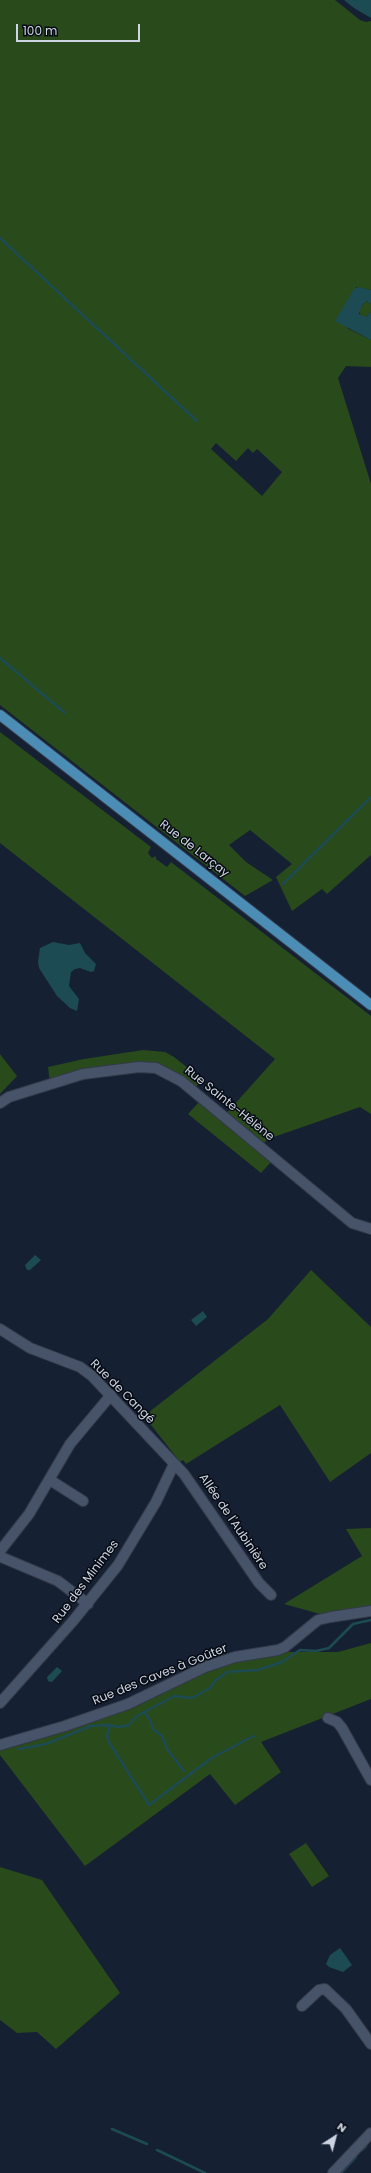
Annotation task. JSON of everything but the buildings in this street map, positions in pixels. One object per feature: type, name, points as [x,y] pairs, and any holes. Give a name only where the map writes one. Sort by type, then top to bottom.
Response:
[{"type":"main road","name":"Rue de Larçay","points":[[0,715],[371,1005]]},
{"type":"street","name":"Rue Sainte-Hélène","points":[[0,1103],[9,1097],[83,1074],[139,1067],[156,1068],[181,1082],[352,1223],[371,1229]]},
{"type":"street","name":"Rue de Cangé","points":[[0,1330],[30,1348],[80,1367],[111,1395],[174,1464]]},
{"type":"street","points":[[0,1551],[29,1514],[70,1444],[111,1395]]},
{"type":"street","name":"Allée de l'Aubinière","points":[[174,1464],[193,1485],[259,1583],[271,1596]]},
{"type":"street","name":"Rue des Minimes","points":[[0,1703],[25,1677],[88,1604],[118,1565],[151,1511],[167,1482],[174,1464]]},
{"type":"street","points":[[50,1480],[83,1501]]},
{"type":"street","points":[[0,1554],[1,1557],[58,1581],[88,1604]]},
{"type":"street","name":"Rue des Caves à Goûter","points":[[0,1745],[65,1726],[128,1704],[205,1667],[235,1657],[278,1650],[285,1647],[318,1620],[331,1616],[371,1611]]},
{"type":"street","points":[[328,1718],[337,1722],[342,1728],[371,1780]]},
{"type":"street","points":[[302,2006],[319,1990],[325,1989],[346,2009],[371,2044]]},
{"type":"street","points":[[333,2173],[371,2133]]},
{"type":"green space","points":[[0,0],[335,0],[360,20],[366,22],[371,21],[371,290],[356,287],[347,328],[371,340],[371,367],[346,366],[338,378],[371,484],[371,855],[327,894],[322,889],[292,911],[276,877],[292,864],[250,830],[229,845],[246,862],[273,880],[245,896],[0,705]],"holes":[[[216,443],[236,461],[248,448],[253,453],[257,449],[282,472],[262,496],[211,449]]]},
{"type":"green space","points":[[367,301],[371,304],[371,312],[366,317],[361,316],[359,311],[362,305]]},
{"type":"green space","points":[[0,732],[151,847],[148,853],[152,858],[156,856],[156,859],[167,867],[171,862],[371,1016],[371,1114],[360,1107],[268,1139],[261,1146],[224,1116],[275,1059],[0,843]]},
{"type":"green space","points":[[143,1050],[165,1052],[174,1057],[202,1079],[193,1091],[148,1067],[50,1084],[48,1067],[84,1059]]},
{"type":"green space","points":[[0,1054],[17,1076],[0,1094]]},
{"type":"green space","points":[[199,1102],[271,1162],[261,1173],[188,1114]]},
{"type":"green space","points":[[311,1270],[371,1327],[371,1453],[330,1482],[280,1405],[186,1464],[183,1460],[180,1462],[144,1416],[268,1319]]},
{"type":"green space","points":[[371,1528],[371,1611],[331,1617],[284,1604],[362,1556],[346,1529]]},
{"type":"green space","points":[[371,1643],[371,1699],[261,1742],[281,1772],[235,1805],[210,1774],[85,1866],[0,1755],[0,1745],[65,1726],[194,1672],[263,1652],[338,1652]]},
{"type":"green space","points":[[306,1843],[329,1876],[312,1887],[289,1854]]},
{"type":"green space","points":[[0,1867],[42,1880],[120,1993],[56,2049],[37,2032],[17,2033],[0,2020]]},
{"type":"shaded area","points":[[344,0],[371,0],[371,18],[354,8]]},
{"type":"shaded area","points":[[358,287],[371,290],[371,304],[367,301],[362,305],[359,314],[366,317],[371,312],[371,340],[335,321],[354,289]]},
{"type":"shaded area","points":[[53,942],[69,945],[80,943],[85,953],[96,964],[94,971],[91,972],[80,968],[71,972],[69,986],[79,999],[77,1011],[70,1008],[57,996],[39,968],[38,962],[40,948]]},
{"type":"shaded area","points":[[35,1255],[41,1260],[30,1270],[27,1270],[25,1265]]},
{"type":"shaded area","points":[[203,1311],[207,1317],[196,1326],[191,1320]]},
{"type":"shaded area","points":[[57,1667],[62,1671],[52,1682],[48,1681],[47,1677]]},
{"type":"shaded area","points":[[340,1948],[352,1965],[343,1972],[329,1967],[326,1964],[330,1955]]},
{"type":"waterway","points":[[0,238],[197,421]]},
{"type":"waterway","points":[[0,658],[65,713]]},
{"type":"waterway","points":[[283,884],[371,797]]},
{"type":"waterway","points":[[19,1749],[46,1744],[91,1726],[108,1725],[119,1727],[129,1725],[137,1716],[174,1696],[192,1698],[210,1688],[215,1681],[227,1672],[258,1670],[282,1662],[300,1650],[316,1651],[329,1648],[353,1624],[371,1620]]},
{"type":"waterway","points":[[145,1713],[150,1720],[153,1729],[162,1736],[167,1749],[184,1771]]},
{"type":"waterway","points":[[110,1725],[107,1736],[109,1742],[149,1805],[213,1757],[254,1736]]},
{"type":"waterway","points":[[112,2129],[147,2144]]},
{"type":"waterway","points":[[362,2150],[366,2146]]},
{"type":"waterway","points":[[157,2150],[205,2173]]},
{"type":"waterway","points":[[341,2173],[356,2157]]}]
